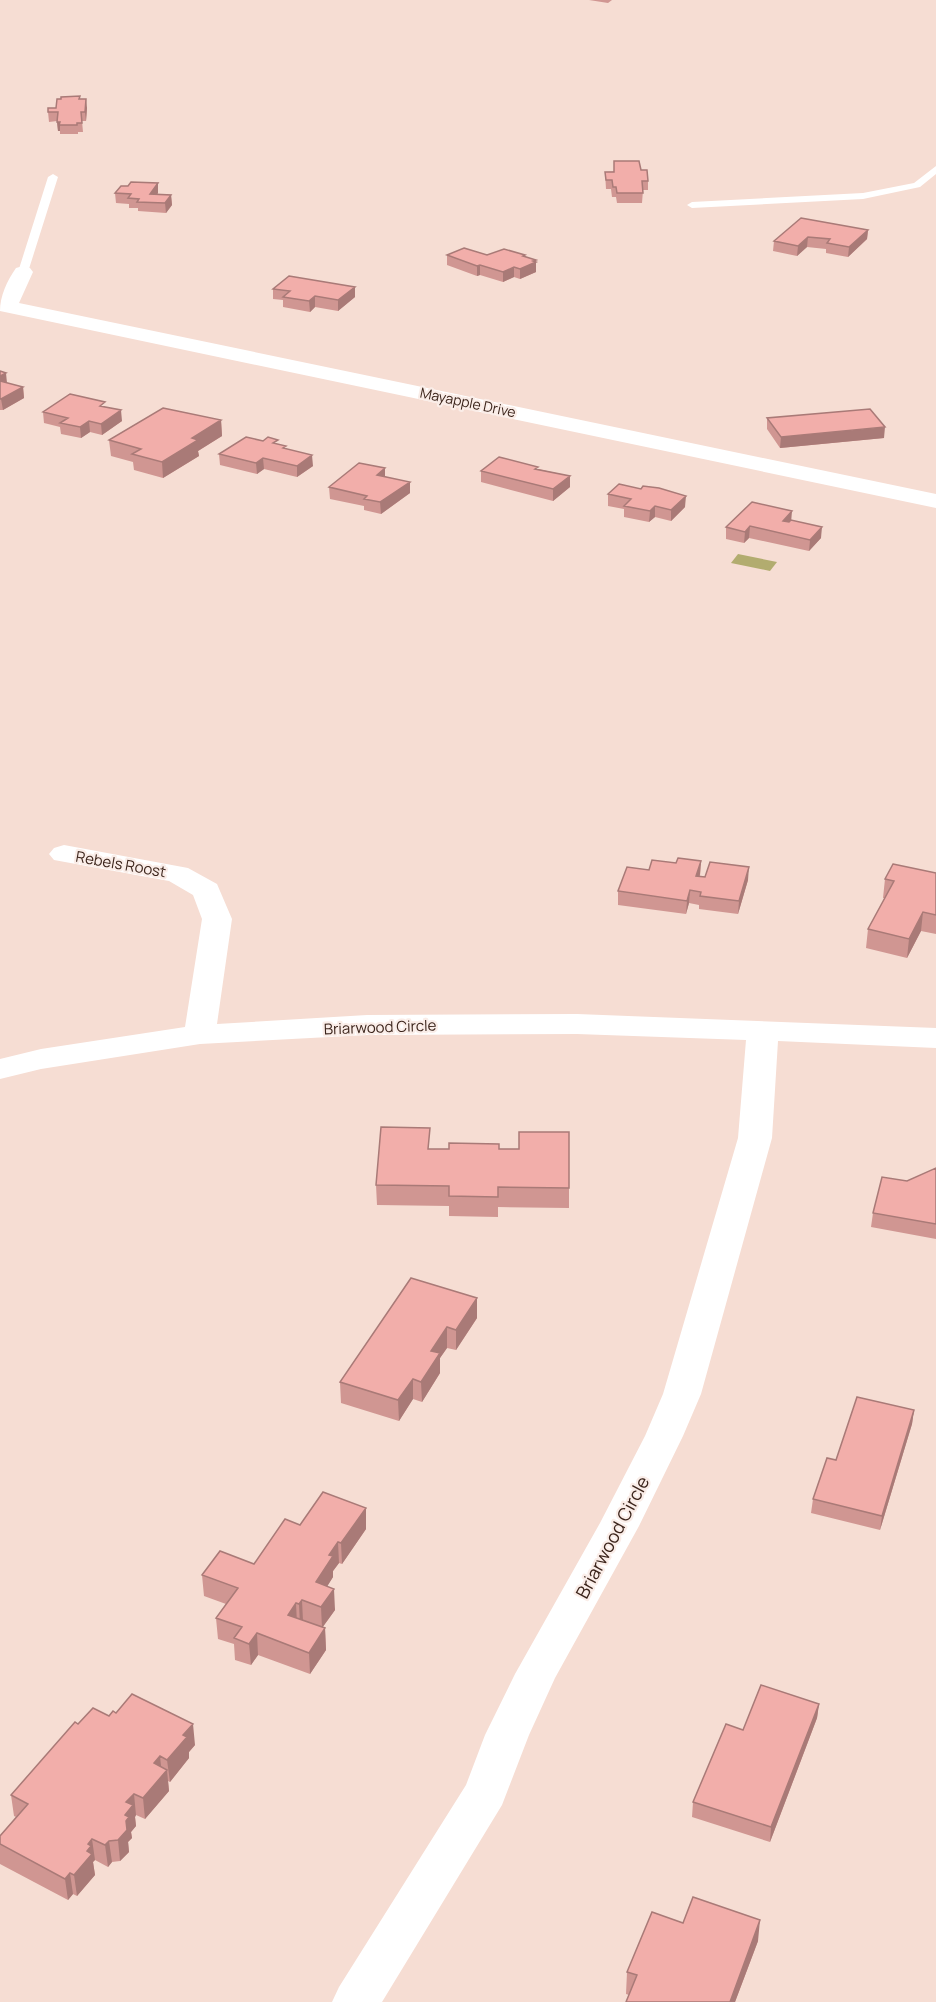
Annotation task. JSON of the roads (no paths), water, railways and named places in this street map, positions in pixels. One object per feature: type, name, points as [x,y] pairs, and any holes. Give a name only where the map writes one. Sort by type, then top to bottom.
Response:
[{"type":"street","points":[[4,305],[23,272]]},
{"type":"street","name":"Mayapple Drive","points":[[4,305],[936,501]]},
{"type":"street","name":"Rebels Roost","points":[[64,854],[178,874],[206,890],[217,919],[200,1034]]},
{"type":"street","name":"Briarwood Circle","points":[[0,1069],[41,1059],[200,1034],[367,1025],[565,1024],[936,1038]]},
{"type":"street","name":"Briarwood Circle","points":[[356,2002],[486,1792],[507,1735],[536,1674],[619,1526],[664,1436],[682,1394],[755,1138],[763,1032]]},
{"type":"lane","points":[[692,205],[863,196],[917,185],[936,169]]},
{"type":"lane","points":[[23,272],[53,177]]}]
